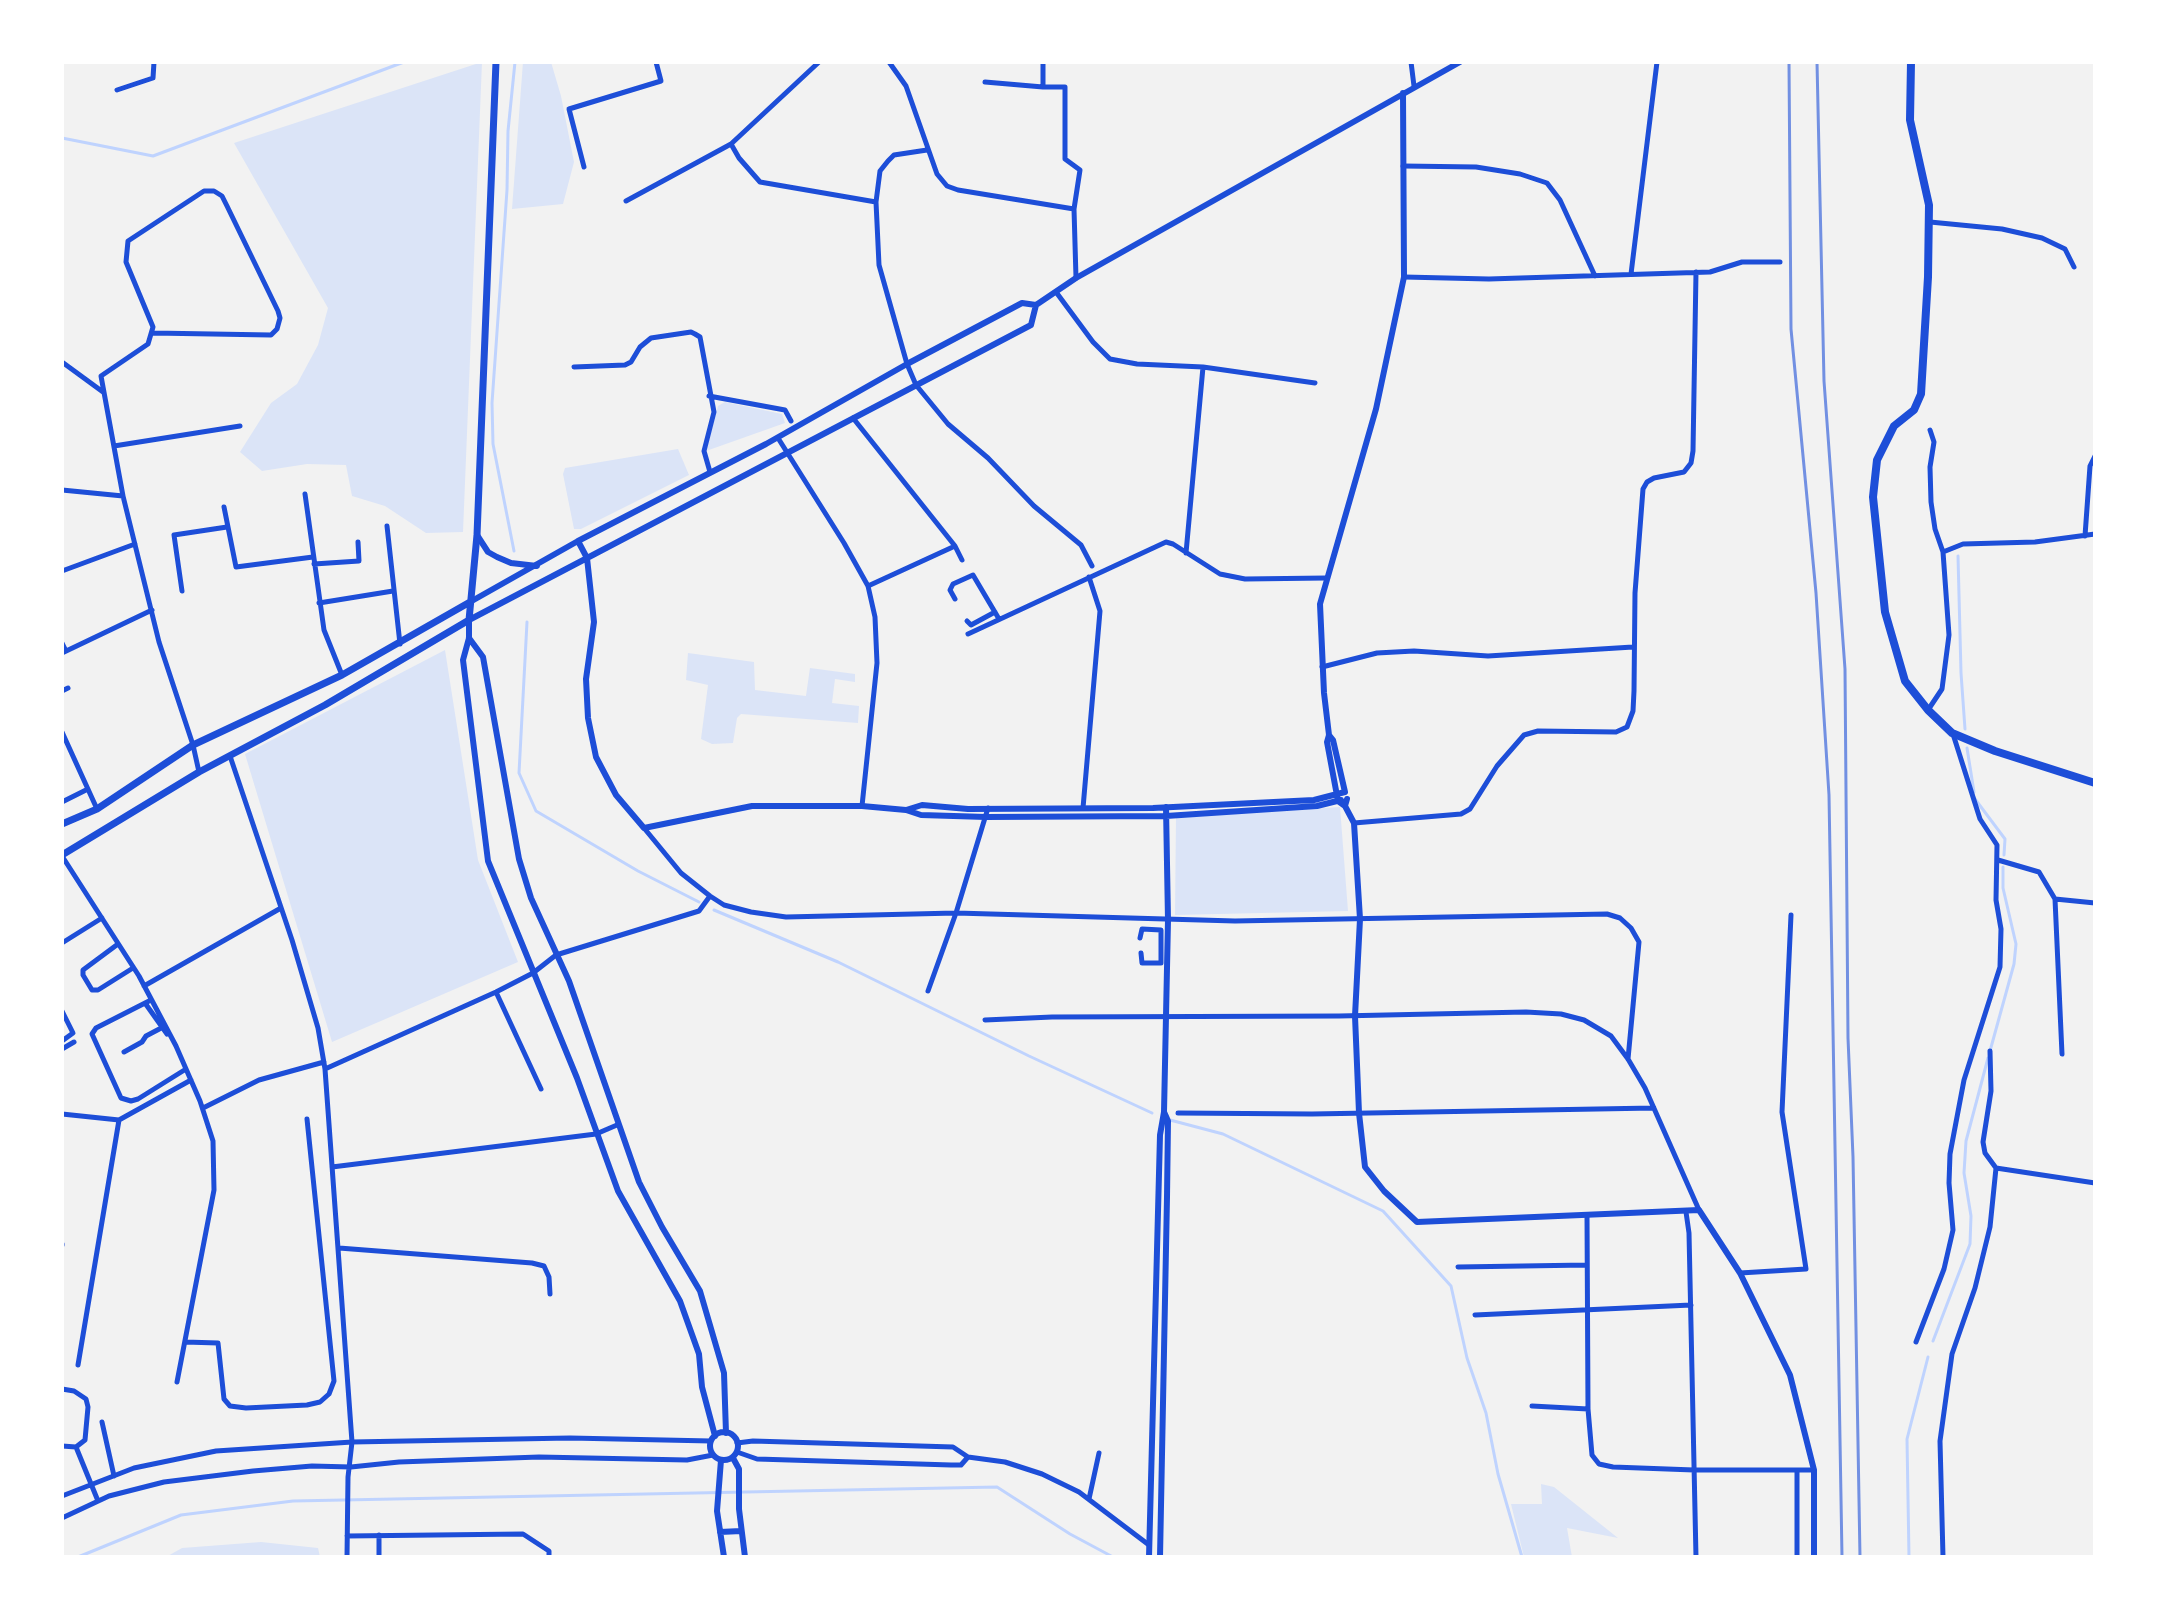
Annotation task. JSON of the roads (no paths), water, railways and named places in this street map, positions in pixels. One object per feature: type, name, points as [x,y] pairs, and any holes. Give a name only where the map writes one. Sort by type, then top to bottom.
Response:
[{"type":"main road","points":[[62,856],[199,772],[325,705],[469,620],[477,535],[496,62]]},
{"type":"main road","points":[[1911,62],[1910,120],[1930,222],[1921,394],[1914,410],[1894,426],[1877,460],[1873,497],[1885,612],[1905,681],[1952,733],[1995,751],[2095,783]]},
{"type":"main road","points":[[62,824],[97,809],[193,745],[342,675],[470,602]]},
{"type":"street","points":[[117,90],[153,78],[154,62]]},
{"type":"street","points":[[584,167],[569,109],[661,81],[656,62]]},
{"type":"street","points":[[626,201],[731,144],[819,62]]},
{"type":"street","points":[[889,62],[906,86],[927,150],[937,174],[947,186],[1074,209]]},
{"type":"street","points":[[1043,62],[1043,87]]},
{"type":"street","points":[[1411,62],[1414,86]]},
{"type":"street","points":[[470,602],[578,541],[778,438],[1022,303],[1036,305],[1076,278],[1460,62]]},
{"type":"street","points":[[1631,274],[1657,62]]},
{"type":"street","points":[[985,82],[1065,87],[1065,159],[1080,170],[1074,209],[1076,278]]},
{"type":"street","points":[[1403,93],[1404,277],[1376,409],[1320,604],[1329,735],[1333,740],[1342,798],[1354,823],[1360,919],[1355,1016],[1359,1113],[1365,1167],[1384,1191],[1417,1222],[1699,1210]]},
{"type":"street","points":[[731,144],[760,182],[876,202]]},
{"type":"street","points":[[927,150],[894,155],[888,161],[880,171],[876,202],[879,265],[907,364],[916,385],[948,424],[988,458],[1034,506],[1081,545],[1092,566]]},
{"type":"street","points":[[1403,166],[1476,167],[1520,174],[1547,183],[1560,200],[1595,276]]},
{"type":"street","points":[[153,333],[271,335],[277,329],[278,311],[222,196],[214,191],[204,191],[128,241],[126,262],[149,315],[153,333],[148,344],[101,376],[123,496],[199,772]]},
{"type":"street","points":[[1930,222],[2002,229],[2042,238],[2065,249],[2074,267]]},
{"type":"street","points":[[1404,277],[1710,272],[1742,262],[1780,262]]},
{"type":"street","points":[[1354,823],[1461,814],[1470,809],[1497,766],[1524,735],[1538,731],[1616,732],[1627,727],[1633,711],[1633,647],[1643,489],[1654,478],[1684,472],[1691,463],[1696,272]]},
{"type":"street","points":[[1056,292],[1093,342],[1110,359],[1137,364],[1203,367],[1315,383]]},
{"type":"street","points":[[721,1460],[713,1455],[710,1447],[713,1438],[702,1387],[699,1354],[680,1301],[618,1191],[577,1078],[488,861],[463,660],[469,638],[469,620],[1031,325],[1036,305]]},
{"type":"street","points":[[574,367],[625,365],[651,338],[691,332],[700,337],[714,412],[704,451],[710,472]]},
{"type":"street","points":[[62,362],[104,393]]},
{"type":"street","points":[[1185,554],[1203,367]]},
{"type":"street","points":[[709,396],[785,410],[791,421]]},
{"type":"street","points":[[853,418],[955,546],[962,560]]},
{"type":"street","points":[[114,446],[240,426]]},
{"type":"street","points":[[1928,710],[1942,689],[1949,635],[1943,552],[1935,529],[1931,502],[1930,467],[1934,442],[1930,430]]},
{"type":"street","points":[[778,438],[868,586],[875,617],[877,663],[862,806]]},
{"type":"street","points":[[2085,536],[2090,466],[2095,456]]},
{"type":"street","points":[[62,490],[123,496]]},
{"type":"street","points":[[305,494],[324,630],[342,675]]},
{"type":"street","points":[[224,507],[236,567],[313,560],[359,561],[358,542]]},
{"type":"street","points":[[387,526],[400,644]]},
{"type":"street","points":[[182,591],[174,535],[227,527]]},
{"type":"street","points":[[1943,552],[1963,544],[2035,542],[2095,534]]},
{"type":"street","points":[[477,535],[488,552],[497,557],[511,563],[537,566]]},
{"type":"street","points":[[578,541],[587,558],[594,622],[586,679],[588,718],[596,757],[616,795],[681,873],[708,898],[751,912],[786,917],[956,913],[1168,920],[1607,914],[1620,918],[1631,928],[1639,942],[1628,1059]]},
{"type":"street","points":[[968,634],[1166,542],[1220,574],[1245,579],[1326,578]]},
{"type":"street","points":[[62,571],[135,544]]},
{"type":"street","points":[[868,586],[955,546]]},
{"type":"street","points":[[955,599],[950,590],[953,584],[973,575],[999,619]]},
{"type":"street","points":[[1083,808],[1100,611],[1089,577]]},
{"type":"street","points":[[319,603],[393,591]]},
{"type":"street","points":[[62,643],[64,652],[152,610]]},
{"type":"street","points":[[967,621],[971,625],[995,612]]},
{"type":"street","points":[[469,638],[483,657],[519,859],[531,898],[569,981],[639,1182],[700,1291],[724,1373],[726,1433]]},
{"type":"street","points":[[1322,667],[1377,653],[1414,651],[1488,656],[1633,647]]},
{"type":"street","points":[[62,732],[97,809]]},
{"type":"street","points":[[1916,1342],[1944,1269],[1953,1230],[1950,1154],[1964,1080],[2000,967],[1997,845],[1980,819],[1952,733]]},
{"type":"street","points":[[230,756],[318,1028],[324,1065],[352,1442],[348,1477],[347,1557]]},
{"type":"street","points":[[62,802],[88,789]]},
{"type":"street","points":[[644,828],[752,806],[862,806],[906,810],[921,815],[986,817],[1166,816],[1317,806],[1342,798]]},
{"type":"street","points":[[906,810],[922,805],[988,808],[1166,807],[1342,798]]},
{"type":"street","points":[[1141,953],[1142,963],[1161,963],[1168,920],[1166,807]]},
{"type":"street","points":[[928,991],[988,808]]},
{"type":"street","points":[[62,856],[144,986],[148,1001],[191,1080],[213,1141],[214,1190],[177,1382]]},
{"type":"street","points":[[1998,860],[2039,872],[2055,899],[2062,1054]]},
{"type":"street","points":[[203,1108],[259,1080],[324,1065],[496,992],[533,973],[556,955],[699,911],[708,898]]},
{"type":"street","points":[[2055,899],[2095,903]]},
{"type":"street","points":[[144,986],[281,908]]},
{"type":"street","points":[[1740,1273],[1806,1269],[1782,1112],[1791,915]]},
{"type":"street","points":[[62,943],[102,918]]},
{"type":"street","points":[[1140,938],[1142,929],[1164,930]]},
{"type":"street","points":[[1149,1557],[1160,1121],[1164,1112],[1164,930]]},
{"type":"street","points":[[118,944],[83,970],[92,990],[98,990],[133,968]]},
{"type":"street","points":[[496,992],[541,1089]]},
{"type":"street","points":[[148,1001],[93,1031],[92,1039],[121,1098],[131,1101],[185,1070]]},
{"type":"street","points":[[62,1011],[73,1033],[62,1041]]},
{"type":"street","points":[[985,1020],[1526,1012],[1561,1014],[1584,1020],[1611,1036],[1628,1059],[1654,1108],[1699,1210],[1740,1273],[1790,1375],[1814,1470],[1814,1557]]},
{"type":"street","points":[[124,1052],[164,1026]]},
{"type":"street","points":[[62,1049],[74,1042]]},
{"type":"street","points":[[1943,1557],[1940,1441],[1952,1354],[1975,1288],[1990,1227],[1996,1168],[1985,1153],[1983,1142],[1991,1091],[1990,1051]]},
{"type":"street","points":[[62,1114],[119,1120],[191,1080]]},
{"type":"street","points":[[1178,1113],[1654,1108]]},
{"type":"street","points":[[1160,1557],[1168,1121],[1164,1112]]},
{"type":"street","points":[[185,1342],[218,1343],[224,1399],[230,1406],[307,1405],[320,1402],[329,1394],[334,1381],[307,1119]]},
{"type":"street","points":[[78,1365],[119,1120]]},
{"type":"street","points":[[332,1167],[596,1134],[617,1125]]},
{"type":"street","points":[[1996,1168],[2095,1183]]},
{"type":"street","points":[[1686,1212],[1696,1557]]},
{"type":"street","points":[[1587,1215],[1588,1409],[1592,1455],[1599,1464],[1694,1470],[1814,1470]]},
{"type":"street","points":[[339,1248],[532,1263],[544,1266],[549,1277],[550,1294]]},
{"type":"street","points":[[1458,1267],[1587,1265]]},
{"type":"street","points":[[1475,1315],[1691,1305]]},
{"type":"street","points":[[62,1389],[74,1391],[86,1399],[88,1407],[85,1440],[76,1447],[62,1446]]},
{"type":"street","points":[[1532,1406],[1588,1409]]},
{"type":"street","points":[[102,1422],[114,1476]]},
{"type":"street","points":[[62,1496],[134,1468],[216,1451],[352,1442],[713,1438],[726,1433],[732,1435],[737,1443],[735,1455],[739,1469],[739,1509],[745,1557]]},
{"type":"street","points":[[737,1443],[953,1447],[968,1457],[1005,1462],[1042,1474],[1089,1499],[1149,1545]]},
{"type":"street","points":[[76,1447],[98,1501]]},
{"type":"street","points":[[1089,1499],[1099,1453]]},
{"type":"street","points":[[62,1518],[98,1501],[164,1482],[208,1476],[399,1462],[539,1457],[687,1460],[713,1455]]},
{"type":"street","points":[[721,1460],[735,1455],[757,1459],[961,1465],[968,1457]]},
{"type":"street","points":[[721,1460],[717,1511],[724,1557]]},
{"type":"street","points":[[1797,1470],[1797,1557]]},
{"type":"street","points":[[720,1532],[741,1531]]},
{"type":"street","points":[[347,1536],[523,1534],[549,1551],[549,1557]]},
{"type":"street","points":[[379,1535],[379,1557]]},
{"type":"waterway","points":[[62,138],[153,156],[404,62]]},
{"type":"waterway","points":[[514,551],[493,444],[492,403],[515,62]]},
{"type":"waterway","points":[[1958,556],[1965,729]]},
{"type":"waterway","points":[[527,622],[519,773],[536,811],[638,871],[699,902]]},
{"type":"waterway","points":[[1967,748],[1974,792]]},
{"type":"waterway","points":[[1975,799],[2005,839],[2004,855]]},
{"type":"waterway","points":[[1990,1051],[2014,964],[2016,944],[2003,888],[2003,867]]},
{"type":"waterway","points":[[714,910],[838,962],[1152,1113]]},
{"type":"waterway","points":[[1933,1341],[1970,1244],[1971,1216],[1964,1173],[1966,1141],[1988,1058]]},
{"type":"waterway","points":[[1170,1120],[1223,1134],[1383,1211],[1451,1286],[1467,1358],[1486,1413],[1498,1474],[1522,1557]]},
{"type":"waterway","points":[[1909,1557],[1907,1439],[1928,1357]]},
{"type":"waterway","points":[[78,1557],[181,1515],[293,1501],[997,1487],[1070,1534],[1113,1557]]},
{"type":"railway","points":[[1789,62],[1791,329],[1816,593],[1829,795],[1842,1557]]},
{"type":"railway","points":[[1817,62],[1824,381],[1845,669],[1848,1038],[1860,1557]]}]
